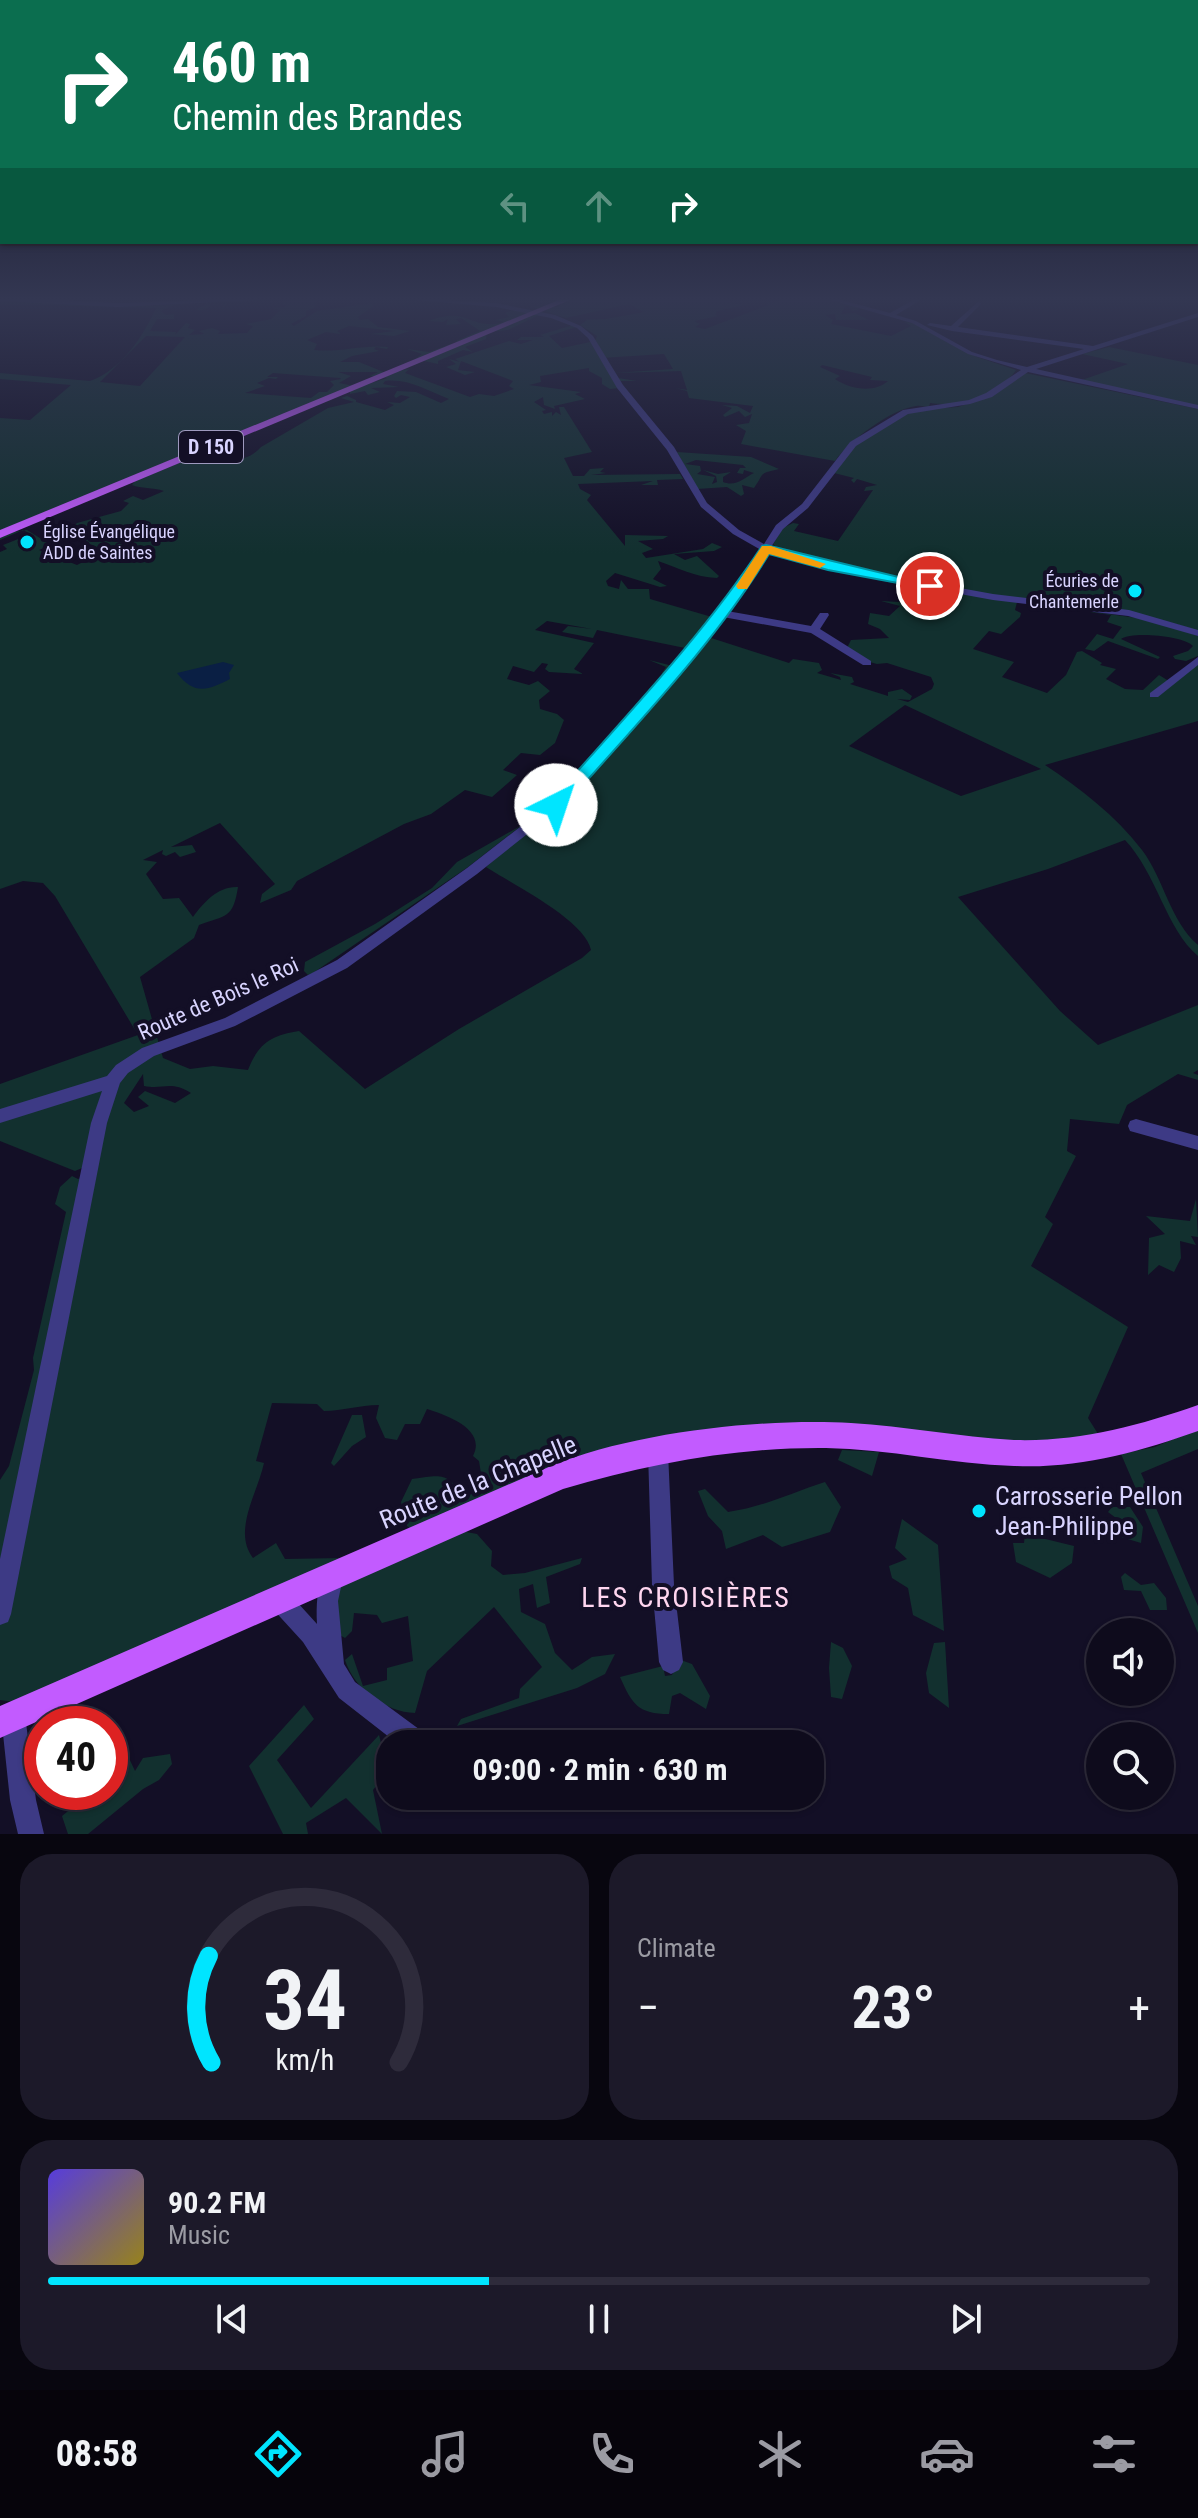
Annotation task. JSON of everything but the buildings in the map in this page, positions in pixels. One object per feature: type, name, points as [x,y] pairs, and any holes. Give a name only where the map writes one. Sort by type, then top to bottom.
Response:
[{"type":"main road","name":"D 150","points":[[0,534],[367,383]]},
{"type":"main road","name":"Route de la Chapelle","points":[[6,1718],[561,1476],[609,1461],[782,1436],[826,1435],[1015,1453],[1062,1452],[1106,1446],[1198,1418]]},
{"type":"street","points":[[618,383],[671,449],[688,483],[704,505],[736,532],[766,549],[843,569],[993,597],[1129,613],[1198,633]]},
{"type":"street","name":"Route de Bois le Roi","points":[[113,1081],[122,1069],[148,1052],[230,1022],[342,964],[472,871],[556,805],[745,583],[779,527],[805,506],[846,450],[906,412],[956,405],[989,395],[1007,383]]},
{"type":"street","points":[[1084,383],[1198,407]]},
{"type":"street","points":[[720,613],[814,630],[867,663]]},
{"type":"street","points":[[814,630],[824,615]]},
{"type":"street","points":[[1154,695],[1198,660]]},
{"type":"street","points":[[0,1116],[113,1081]]},
{"type":"street","points":[[0,1614],[99,1123],[113,1081]]},
{"type":"street","points":[[1136,1126],[1198,1143]]},
{"type":"street","points":[[658,1452],[663,1585],[671,1662]]},
{"type":"street","points":[[332,1576],[327,1601],[333,1664]]},
{"type":"street","points":[[279,1599],[294,1613],[333,1664],[347,1690],[400,1730]]},
{"type":"street","points":[[6,1718],[31,1834]]},
{"type":"green space","points":[[42,383],[140,386],[143,383],[258,383],[265,386],[245,393],[311,398],[319,392],[327,392],[334,385],[332,383],[354,386],[0,531],[0,418],[30,420],[71,385]]},
{"type":"green space","points":[[373,383],[399,387],[371,388],[380,392],[368,395],[365,391],[350,394],[350,390]]},
{"type":"green space","points":[[407,383],[431,383],[470,397],[479,394],[494,396],[514,389],[509,386],[512,383],[539,383],[529,385],[581,392],[575,394],[585,399],[554,406],[555,409],[544,405],[543,397],[534,402],[546,410],[542,411],[544,414],[552,412],[552,416],[556,412],[561,415],[559,407],[564,407],[592,452],[564,458],[573,476],[584,476],[590,469],[604,468],[600,472],[606,473],[591,475],[680,474],[683,479],[657,480],[658,485],[641,485],[653,481],[578,484],[580,489],[591,495],[587,500],[625,546],[625,535],[668,536],[638,541],[653,549],[642,553],[646,558],[703,549],[712,543],[722,547],[714,551],[674,554],[685,560],[697,556],[719,576],[717,578],[694,574],[658,561],[661,569],[653,579],[667,586],[660,587],[615,573],[606,581],[608,586],[619,589],[621,580],[628,589],[649,589],[650,599],[712,617],[685,648],[597,630],[593,638],[562,632],[568,626],[592,629],[547,621],[535,630],[594,643],[574,669],[583,674],[549,672],[545,669],[548,664],[542,663],[534,672],[513,666],[507,679],[529,685],[538,681],[550,691],[539,700],[540,709],[557,714],[564,720],[555,743],[540,755],[521,753],[503,770],[517,775],[492,797],[465,790],[431,814],[404,824],[297,881],[291,890],[260,903],[262,894],[275,884],[220,823],[171,847],[192,845],[196,852],[180,857],[175,852],[166,856],[162,854],[163,850],[143,860],[157,862],[146,874],[163,899],[179,898],[193,917],[218,892],[238,887],[234,905],[227,914],[199,925],[194,938],[140,977],[163,1058],[190,1069],[213,1066],[248,1070],[267,1042],[299,1031],[365,1089],[591,950],[586,939],[562,915],[486,867],[524,834],[665,677],[662,673],[666,667],[649,660],[677,667],[705,636],[789,663],[793,659],[819,663],[822,670],[817,673],[841,680],[830,673],[852,677],[854,682],[850,684],[888,696],[888,692],[902,689],[912,696],[910,700],[897,699],[908,702],[932,689],[934,684],[931,677],[887,663],[866,661],[847,648],[851,640],[889,638],[880,629],[868,624],[870,613],[889,616],[900,606],[881,601],[899,602],[919,589],[932,588],[1017,602],[1015,610],[1021,613],[1020,617],[1001,634],[989,631],[973,649],[1014,662],[1002,677],[1047,693],[1066,675],[1077,652],[1082,651],[1102,663],[1100,665],[1116,669],[1106,679],[1125,689],[1143,690],[1159,675],[1172,683],[1198,664],[1198,721],[1045,765],[1097,803],[1142,850],[1181,924],[1198,945],[1198,956],[1178,931],[1145,869],[1125,840],[1048,869],[958,897],[1060,1011],[1098,1045],[1198,1005],[1198,1070],[1193,1073],[1198,1075],[1198,1080],[1178,1074],[1127,1105],[1119,1124],[1070,1119],[1067,1151],[1076,1156],[1045,1217],[1053,1224],[1031,1266],[1128,1327],[1088,1418],[1100,1437],[1032,1443],[667,1445],[416,1533],[407,1526],[401,1502],[412,1479],[443,1477],[465,1498],[483,1486],[479,1461],[473,1456],[476,1446],[470,1431],[454,1419],[427,1409],[420,1424],[405,1424],[397,1440],[385,1438],[376,1418],[379,1405],[324,1411],[317,1404],[272,1403],[256,1461],[264,1463],[248,1511],[247,1547],[253,1558],[276,1543],[285,1559],[343,1558],[16,1702],[0,1700],[0,1480],[9,1466],[34,1370],[33,1358],[66,1212],[55,1204],[60,1187],[72,1176],[78,1179],[93,1175],[82,1168],[75,1171],[0,1141],[0,1084],[138,1035],[55,896],[43,883],[23,881],[0,889],[0,552],[7,549],[3,545],[31,534],[24,530],[43,540],[55,535],[63,536],[77,523],[121,511],[129,503],[123,501],[133,496],[143,500],[164,491],[132,485],[135,481],[235,440],[241,440],[208,455],[229,460],[243,459],[328,408],[354,402],[341,398],[347,396],[356,402],[385,410],[394,405],[387,402],[400,403],[410,397],[401,395],[396,398],[397,391],[416,392],[441,403],[449,399]],"holes":[[[71,536],[97,547],[77,557],[85,561],[77,565],[39,550]],[[905,705],[1041,769],[961,796],[849,746]],[[143,1074],[144,1086],[172,1086],[191,1093],[175,1103],[145,1091],[138,1097],[149,1106],[134,1112],[124,1103]]]},
{"type":"green space","points":[[620,383],[619,388],[610,389],[602,384]]},
{"type":"green space","points":[[685,383],[842,383],[863,389],[886,383],[1004,383],[978,398],[954,403],[930,403],[929,407],[916,406],[895,413],[860,436],[835,461],[741,444],[746,431],[736,425],[749,423],[752,414],[745,417],[739,411],[725,417],[723,415],[732,408],[722,405],[737,406],[750,413],[753,406],[689,398],[687,391],[675,388],[687,390]]},
{"type":"green space","points":[[1009,383],[1071,383],[1198,409],[1198,631],[1124,613],[915,581],[778,549],[773,544],[783,528],[793,523],[799,524],[794,531],[838,541],[873,490],[864,491],[866,487],[877,485],[857,479],[854,483],[851,480],[854,478],[834,473],[852,447],[915,410],[958,407],[979,400]]},
{"type":"green space","points":[[1087,383],[1198,383],[1198,406]]},
{"type":"green space","points":[[677,452],[751,457],[779,469],[763,474],[754,488],[742,485],[744,494],[741,496],[727,487],[697,489]],"holes":[[[696,460],[743,465],[746,468],[740,468],[737,473],[743,474],[744,470],[754,473],[732,483],[723,482],[723,477],[731,472],[718,474],[703,470],[716,476],[717,482],[712,484],[715,477],[697,474],[701,471],[700,466],[685,464]]]},
{"type":"green space","points":[[21,531],[0,540],[0,534]]},
{"type":"green space","points":[[1041,605],[1153,620],[1198,636],[1198,656],[1186,661],[1175,659],[1173,656],[1193,646],[1188,642],[1158,636],[1136,635],[1121,639],[1160,657],[1158,659],[1108,641],[1094,651],[1085,649],[1097,634],[1113,639],[1122,627],[1107,622],[1111,615]]},
{"type":"green space","points":[[522,825],[468,867],[313,973],[308,975],[304,971],[305,962],[375,924],[432,888],[457,862]]},
{"type":"green space","points":[[1196,1199],[1198,1237],[1191,1236],[1196,1245],[1180,1241],[1181,1258],[1174,1272],[1159,1265],[1148,1275],[1149,1238],[1165,1234],[1146,1216],[1190,1221]]},
{"type":"green space","points":[[352,1415],[362,1415],[366,1437],[352,1446],[334,1466],[331,1463]]},
{"type":"green space","points":[[1198,1428],[1198,1449],[1141,1473],[1198,1606],[1198,1633],[1121,1454],[1155,1447]]},
{"type":"green space","points":[[842,1450],[879,1452],[872,1476],[838,1460]]},
{"type":"green space","points":[[825,1482],[841,1507],[830,1532],[782,1547],[763,1535],[726,1549],[722,1531],[708,1516],[698,1491],[705,1489],[728,1512]]},
{"type":"green space","points":[[1112,1507],[1130,1507],[1143,1527],[1141,1543],[1121,1537],[1116,1518],[1108,1512]]},
{"type":"green space","points":[[902,1519],[938,1545],[944,1631],[913,1615],[908,1588],[892,1578],[889,1566],[907,1559],[895,1548]]},
{"type":"green space","points":[[461,1531],[477,1534],[492,1551],[491,1566],[503,1575],[525,1573],[582,1558],[580,1564],[546,1577],[550,1603],[537,1608],[533,1584],[519,1589],[521,1612],[545,1624],[555,1653],[572,1670],[592,1657],[615,1654],[605,1674],[577,1688],[457,1726],[461,1719],[519,1698],[520,1689],[542,1667],[494,1607],[427,1671],[415,1713],[382,1703],[363,1689],[349,1671],[345,1660],[352,1654],[363,1686],[387,1680],[387,1668],[413,1661],[408,1616],[382,1623],[377,1615],[354,1613],[352,1631],[345,1638],[338,1634],[336,1592],[344,1583]]},
{"type":"green space","points":[[1025,1534],[1074,1546],[1072,1563],[1050,1578],[1016,1562],[1013,1543],[1024,1543]]},
{"type":"green space","points":[[1125,1573],[1141,1585],[1154,1583],[1166,1598],[1167,1610],[1150,1610],[1141,1591],[1124,1590],[1121,1577]]},
{"type":"green space","points":[[831,1642],[843,1648],[852,1666],[842,1699],[831,1697]]},
{"type":"green space","points":[[945,1642],[949,1708],[929,1693],[926,1673],[934,1643]]},
{"type":"green space","points":[[678,1659],[692,1664],[710,1696],[706,1709],[680,1693],[672,1696],[669,1714],[650,1712],[637,1706],[620,1677],[663,1666],[665,1676],[672,1675]]},
{"type":"green space","points":[[304,1705],[314,1719],[277,1760],[311,1808],[376,1738],[376,1786],[373,1790],[382,1834],[346,1798],[306,1823],[308,1834],[283,1834],[249,1766]]},
{"type":"green space","points":[[170,1754],[172,1764],[159,1780],[128,1801],[128,1756],[135,1771],[143,1758]]},
{"type":"green space","points":[[69,1810],[117,1810],[88,1834],[68,1834],[62,1816]]},
{"type":"water","points":[[223,662],[234,665],[229,673],[230,679],[209,688],[196,688],[177,673]]},
{"type":"slow traffic","points":[[742,586],[766,549],[820,564]]},
{"type":"place","name":"Église Évangélique ADD de Saintes","points":[[27,542]]},
{"type":"place","name":"Écuries de Chantemerle","points":[[1135,591]]},
{"type":"place","name":"Carrosserie Pellon Jean-Philippe","points":[[979,1511]]},
{"type":"district","name":"LES CROISIÈRES","points":[[686,1597]]},
{"type":"route","points":[[556,805],[684,658],[745,583],[766,549],[828,566],[930,586]]}]
